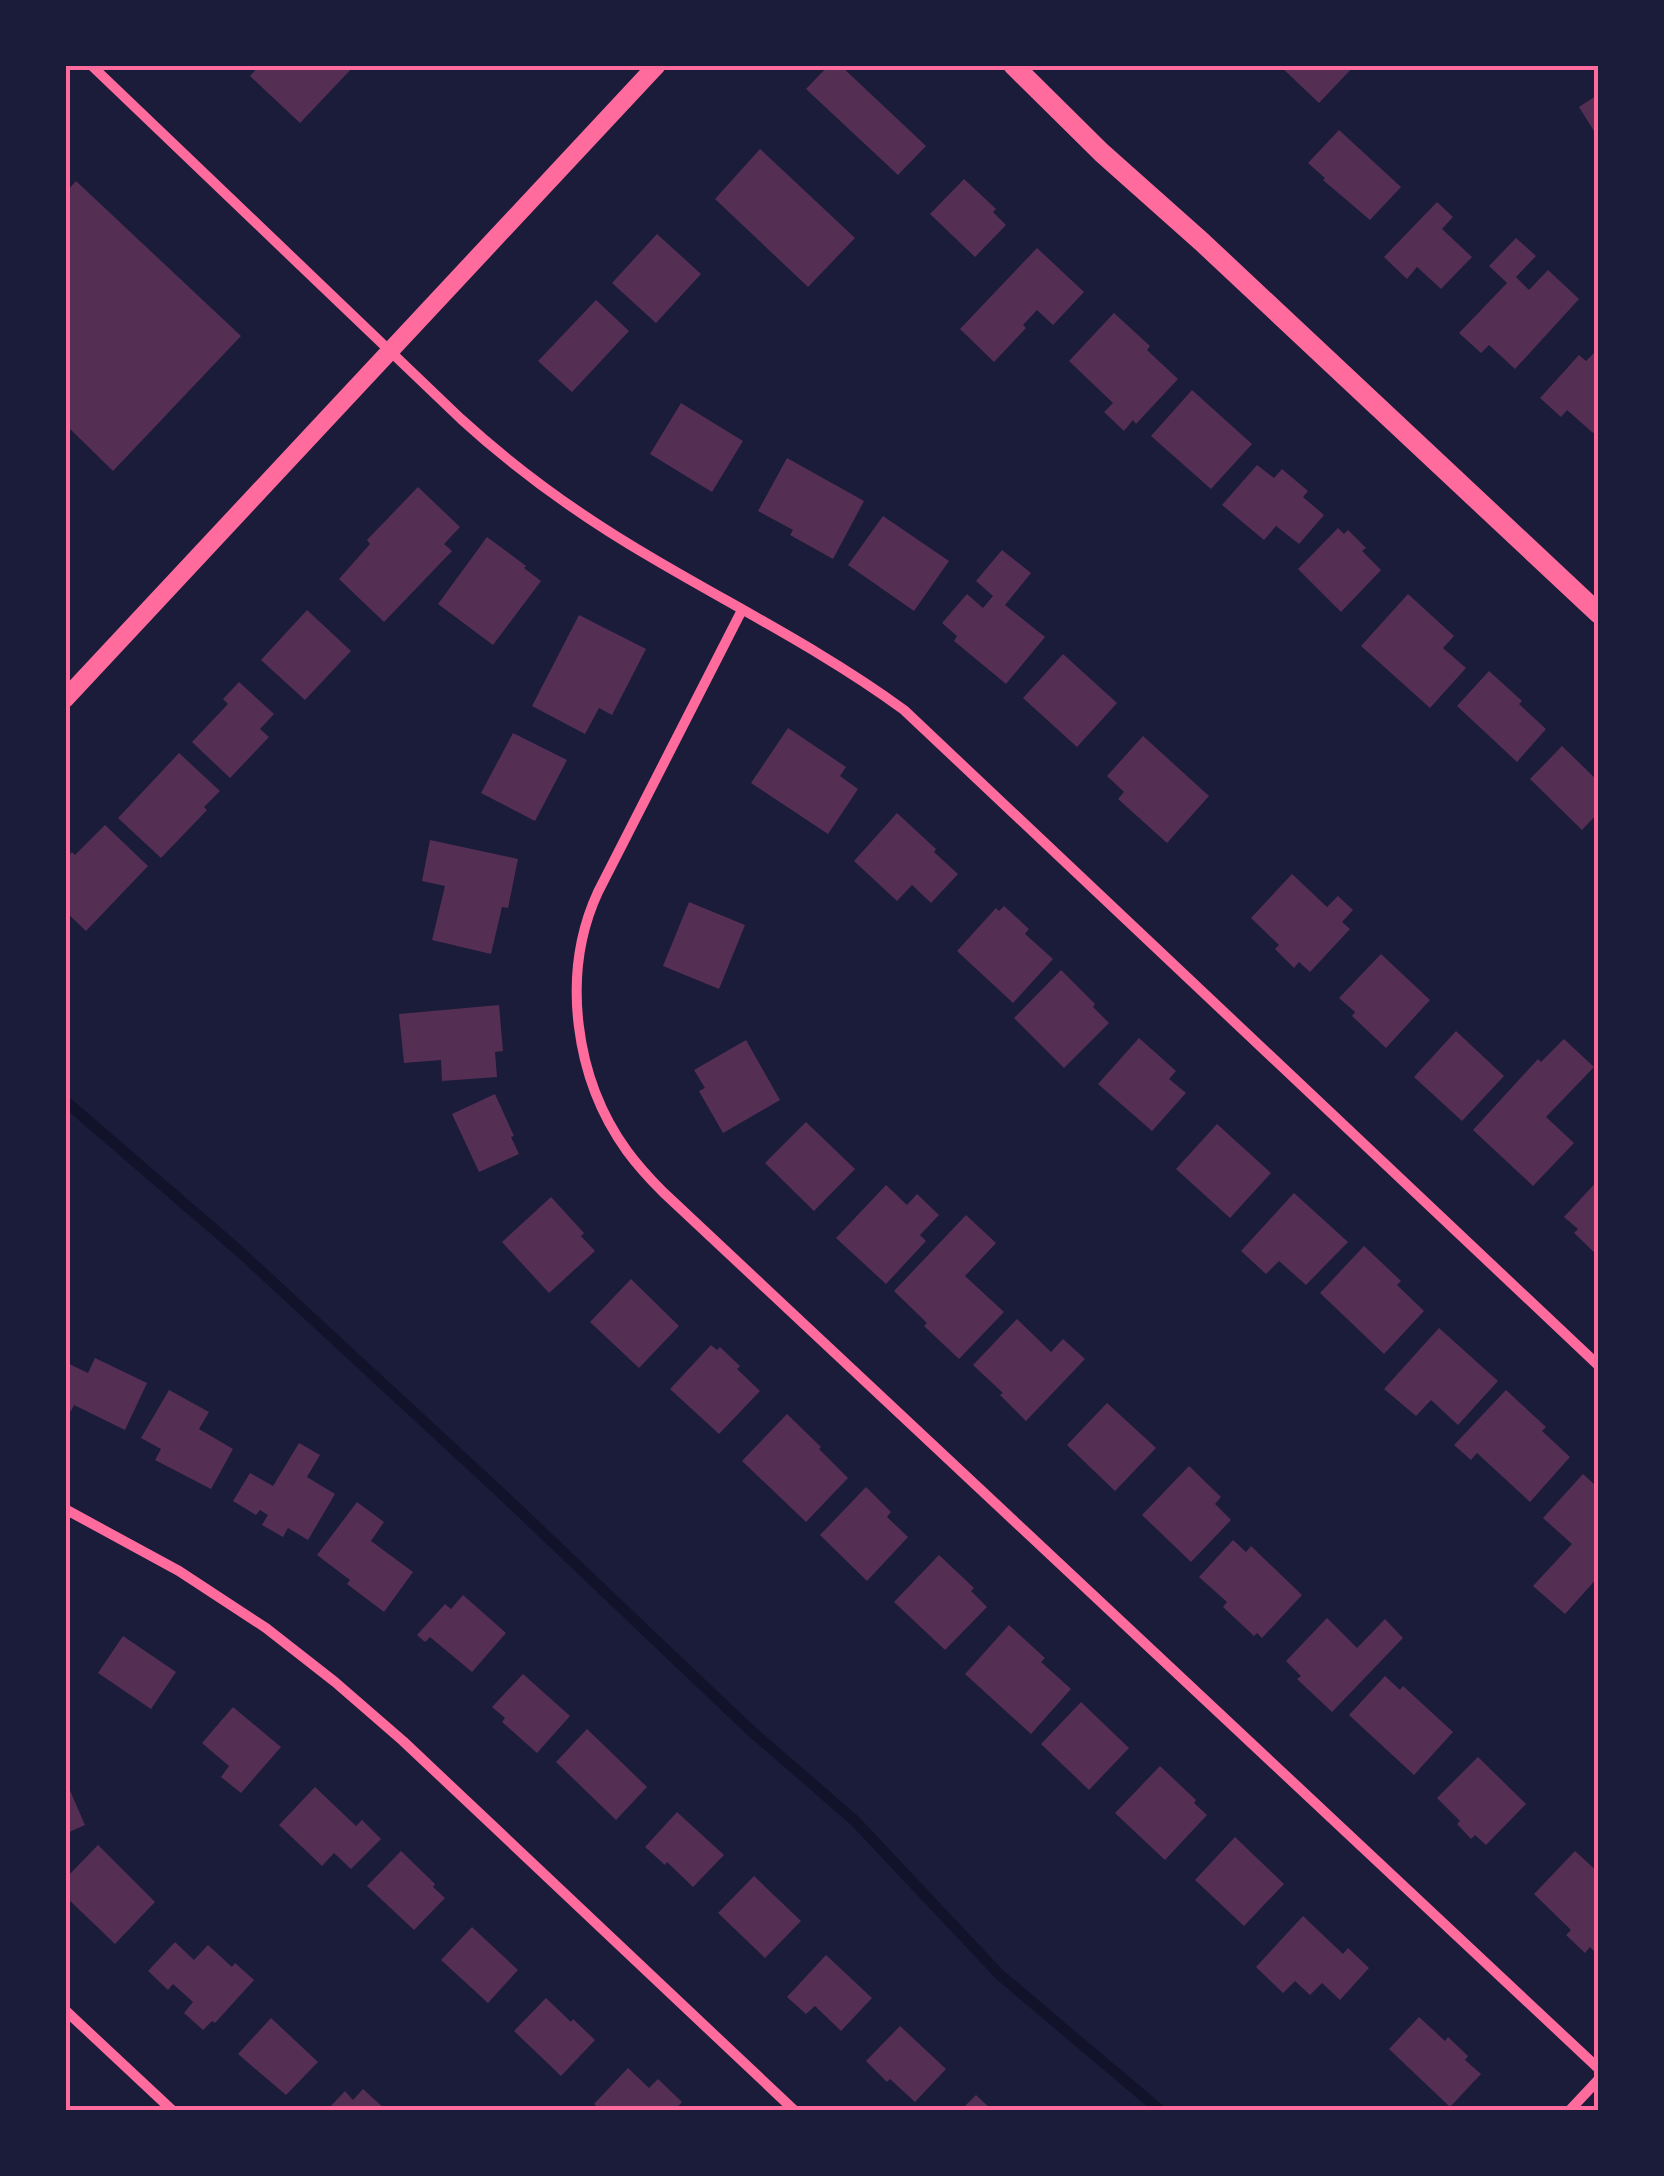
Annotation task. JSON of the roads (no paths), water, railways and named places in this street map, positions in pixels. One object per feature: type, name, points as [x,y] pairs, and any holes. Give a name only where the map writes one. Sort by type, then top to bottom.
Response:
[{"type":"main road","points":[[1013,65],[1102,153],[1599,614]]},
{"type":"street","points":[[91,65],[473,430],[540,483],[624,541],[853,674],[904,710],[1599,1366]]},
{"type":"street","points":[[65,699],[656,65]]},
{"type":"street","points":[[742,610],[598,892],[586,925],[577,980],[581,1034],[587,1068],[608,1120],[626,1150],[663,1192],[1599,2069]]},
{"type":"street","points":[[65,1509],[179,1571],[266,1628],[335,1682],[403,1741],[795,2111]]},
{"type":"street","points":[[65,2010],[173,2111]]},
{"type":"street","points":[[1569,2111],[1599,2079]]},
{"type":"waterway","points":[[65,1101],[238,1250],[748,1728],[855,1821],[1000,1975],[1161,2111]]}]
